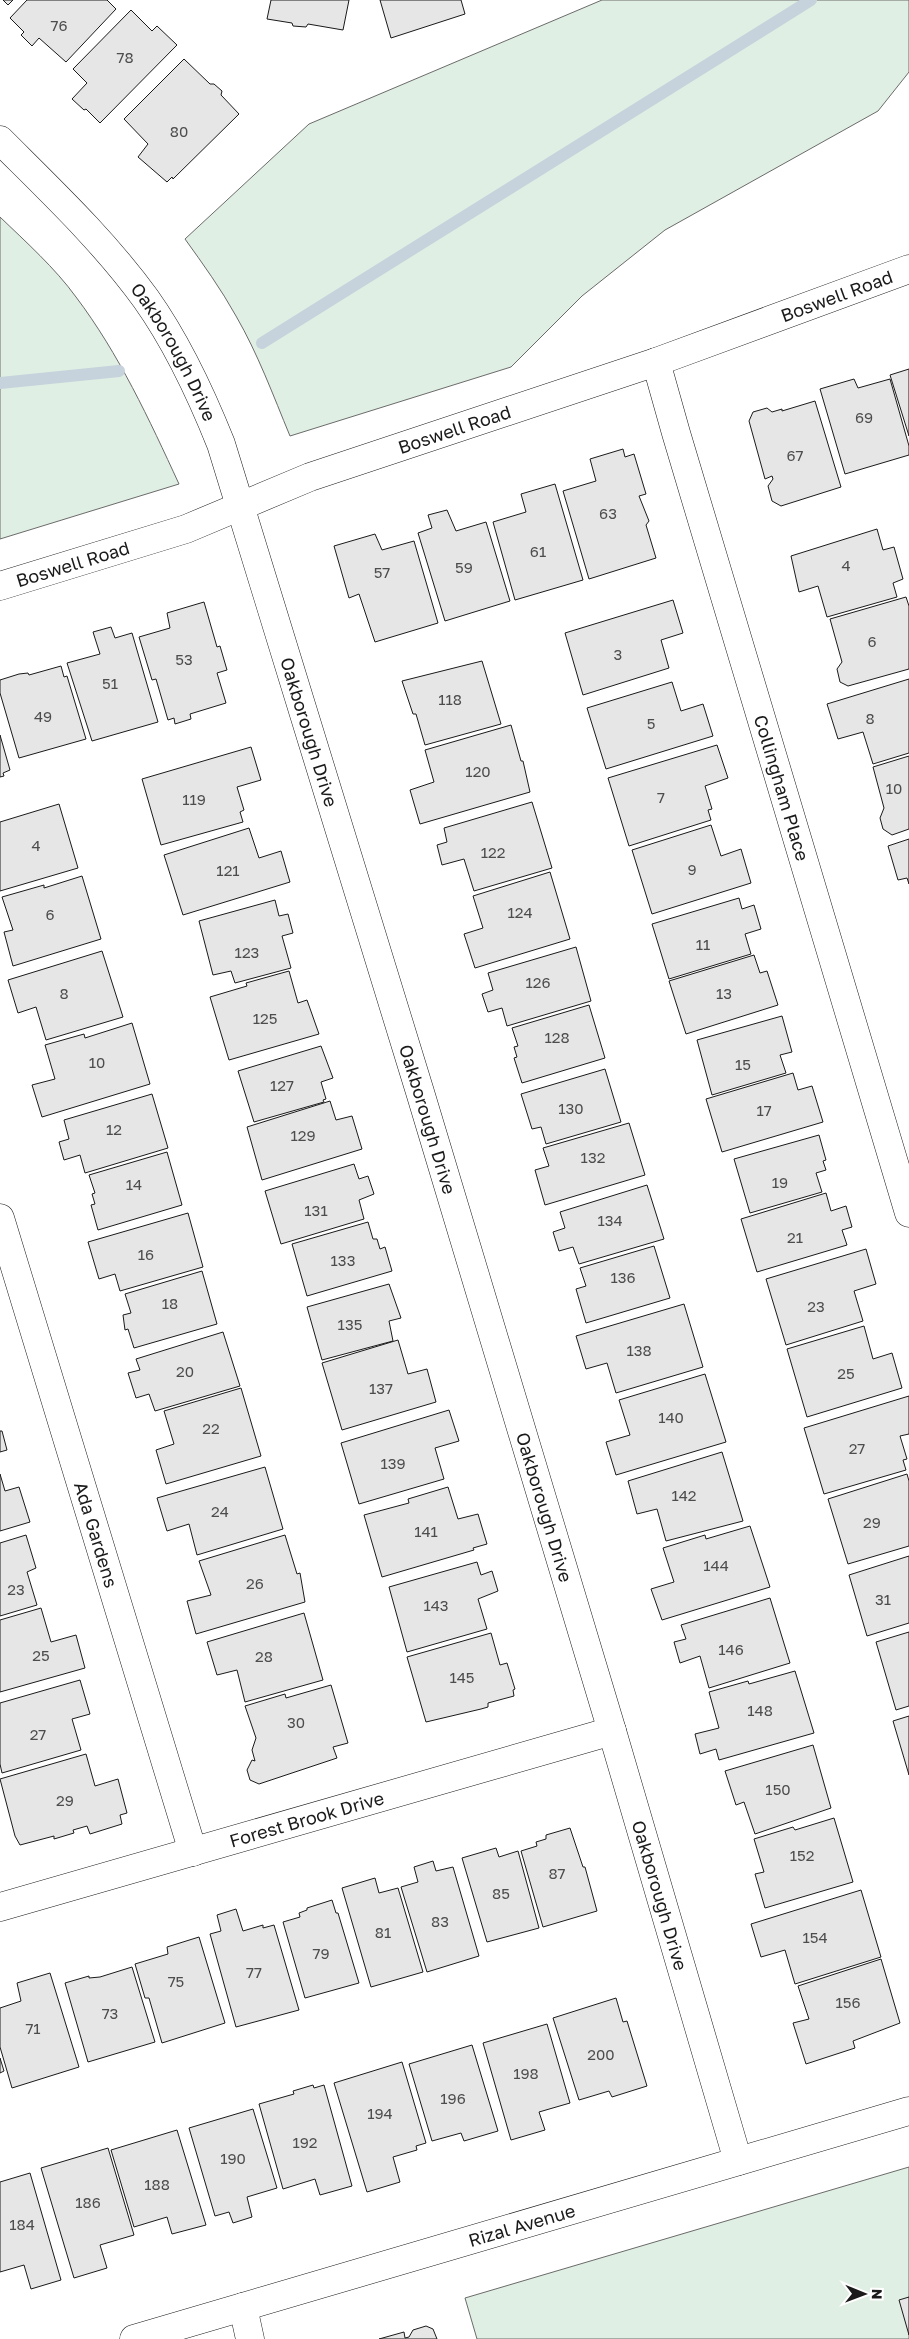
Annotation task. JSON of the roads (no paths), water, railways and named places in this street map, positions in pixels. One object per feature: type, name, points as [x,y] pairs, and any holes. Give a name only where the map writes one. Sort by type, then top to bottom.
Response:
[{"type":"street","name":"Oakborough Drive","points":[[0,140],[76,216],[146,299],[192,374],[222,444],[612,1730],[738,2162]]},
{"type":"street","name":"Boswell Road","points":[[0,586],[186,530],[310,477],[656,362],[909,269]]},
{"type":"street","name":"Collingham Place","points":[[656,362],[678,443],[902,1163],[909,1214]]},
{"type":"street","name":"Ada Gardens","points":[[0,1218],[193,1852]]},
{"type":"street","name":"Forest Brook Drive","points":[[0,1907],[612,1730]]},
{"type":"street","name":"Rizal Avenue","points":[[134,2339],[909,2111]]},
{"type":"street","points":[[243,2307],[250,2339]]},
{"type":"waterway","points":[[262,343],[811,0]]},
{"type":"waterway","points":[[0,383],[119,371]]}]
